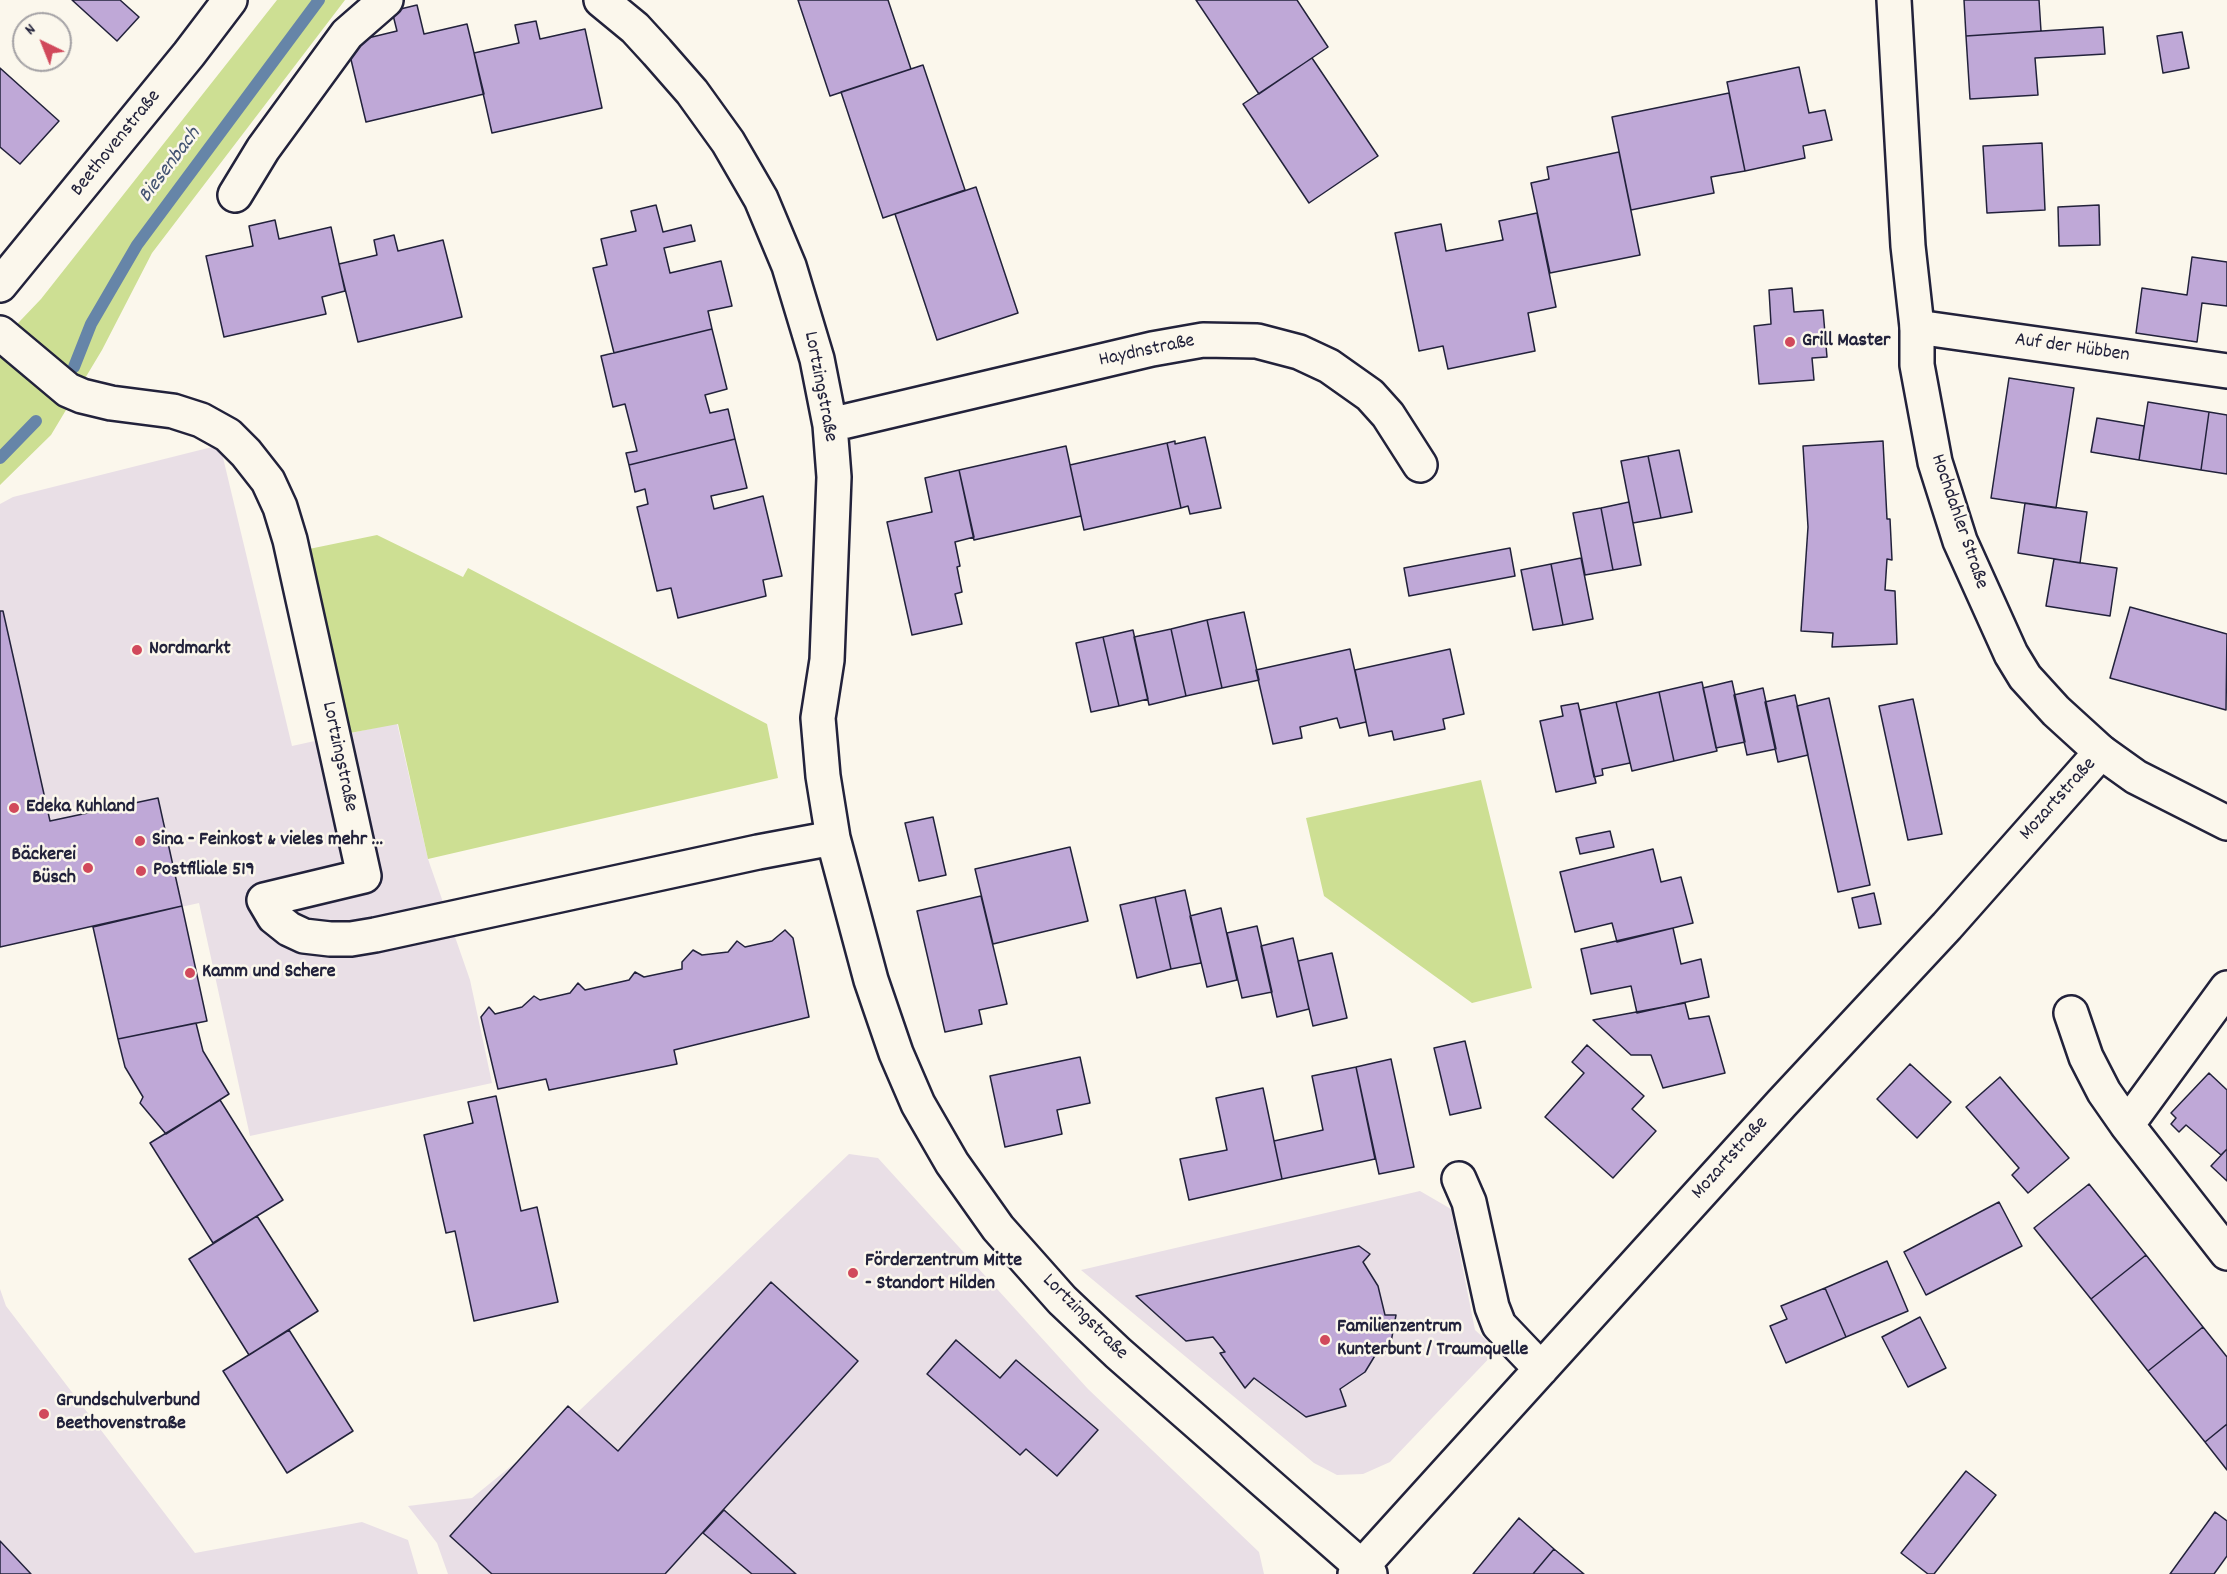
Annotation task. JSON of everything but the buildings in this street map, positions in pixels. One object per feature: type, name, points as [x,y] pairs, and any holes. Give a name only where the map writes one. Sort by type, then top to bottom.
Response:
[{"type":"street","name":"Beethovenstraße","points":[[0,285],[182,63],[230,0]]},
{"type":"street","points":[[235,195],[263,149],[347,34],[386,0]]},
{"type":"street","name":"Lortzingstraße","points":[[602,0],[635,28],[692,92],[728,142],[761,199],[789,266],[817,358],[830,425],[834,477],[827,660],[818,717],[822,776],[833,838],[871,980],[896,1053],[918,1104],[952,1163],[998,1228],[1062,1300],[1362,1572]]},
{"type":"street","name":"Hochdahler Straße","points":[[1894,0],[1908,246],[1917,327],[1917,365],[1935,462],[1960,541],[2011,654],[2025,677],[2056,711],[2101,752],[2136,777],[2227,823]]},
{"type":"street","name":"Auf der Hübben","points":[[1917,327],[2227,371]]},
{"type":"street","name":"Lortzingstraße","points":[[0,333],[68,390],[111,403],[173,411],[201,420],[228,435],[268,481],[280,507],[292,550],[364,876],[264,900],[274,917],[289,929],[304,936],[330,939],[375,936],[758,852],[833,838]]},
{"type":"street","name":"Haydnstraße","points":[[830,425],[1152,349],[1203,340],[1257,340],[1299,352],[1329,366],[1370,395],[1388,415],[1420,465]]},
{"type":"street","name":"Mozartstraße","points":[[1362,1572],[1541,1369],[1947,926],[2101,752]]},
{"type":"street","points":[[2127,1125],[2227,987]]},
{"type":"street","points":[[2071,1013],[2086,1057],[2104,1092],[2227,1253]]},
{"type":"street","points":[[1459,1179],[1469,1202],[1492,1307],[1499,1325],[1541,1369]]},
{"type":"shaded area","name":"Nordmarkt","points":[[220,445],[292,746],[397,723],[428,859],[470,980],[492,1083],[250,1136],[199,903],[0,947],[0,504],[13,497]]},
{"type":"shaded area","name":"Förderzentrum Mitte - Standort Hilden","points":[[849,1154],[878,1158],[1088,1389],[1259,1552],[1264,1574],[448,1574],[437,1543],[408,1506],[472,1498],[580,1410]]},
{"type":"shaded area","name":"Familienzentrum Kunterbunt / Traumquelle","points":[[1420,1191],[1451,1209],[1475,1330],[1497,1350],[1390,1462],[1363,1474],[1337,1475],[1314,1463],[1081,1270]]},
{"type":"shaded area","name":"Grundschulverbund Beethovenstraße","points":[[0,1289],[6,1306],[195,1553],[362,1522],[408,1540],[418,1574],[0,1574]]},
{"type":"green space","points":[[277,0],[345,0],[152,253],[102,350],[51,435],[0,485],[0,342],[41,299]]},
{"type":"green space","points":[[377,535],[463,577],[468,568],[767,724],[778,778],[428,859],[398,724],[350,733],[309,549]]},
{"type":"green space","points":[[1481,780],[1532,988],[1472,1003],[1324,896],[1306,818]]},
{"type":"waterway","name":"Biesenbach","points":[[74,367],[91,324],[137,245],[319,0]]},
{"type":"waterway","name":"Biesenbach","points":[[0,458],[36,421]]},
{"type":"place","name":"Grill Master","points":[[1790,342]]},
{"type":"place","name":"Nordmarkt","points":[[137,650]]},
{"type":"place","name":"Edeka Kuhland","points":[[14,808]]},
{"type":"place","name":"Sina - Feinkost & vieles mehr …","points":[[140,841]]},
{"type":"place","name":"Bäckerei Büsch","points":[[88,868]]},
{"type":"place","name":"Postfiliale 519","points":[[141,871]]},
{"type":"place","name":"Kamm und Schere","points":[[190,973]]},
{"type":"place","name":"Förderzentrum Mitte - Standort Hilden","points":[[853,1273]]},
{"type":"place","name":"Familienzentrum Kunterbunt / Traumquelle","points":[[1325,1340]]},
{"type":"place","name":"Grundschulverbund Beethovenstraße","points":[[44,1414]]}]
